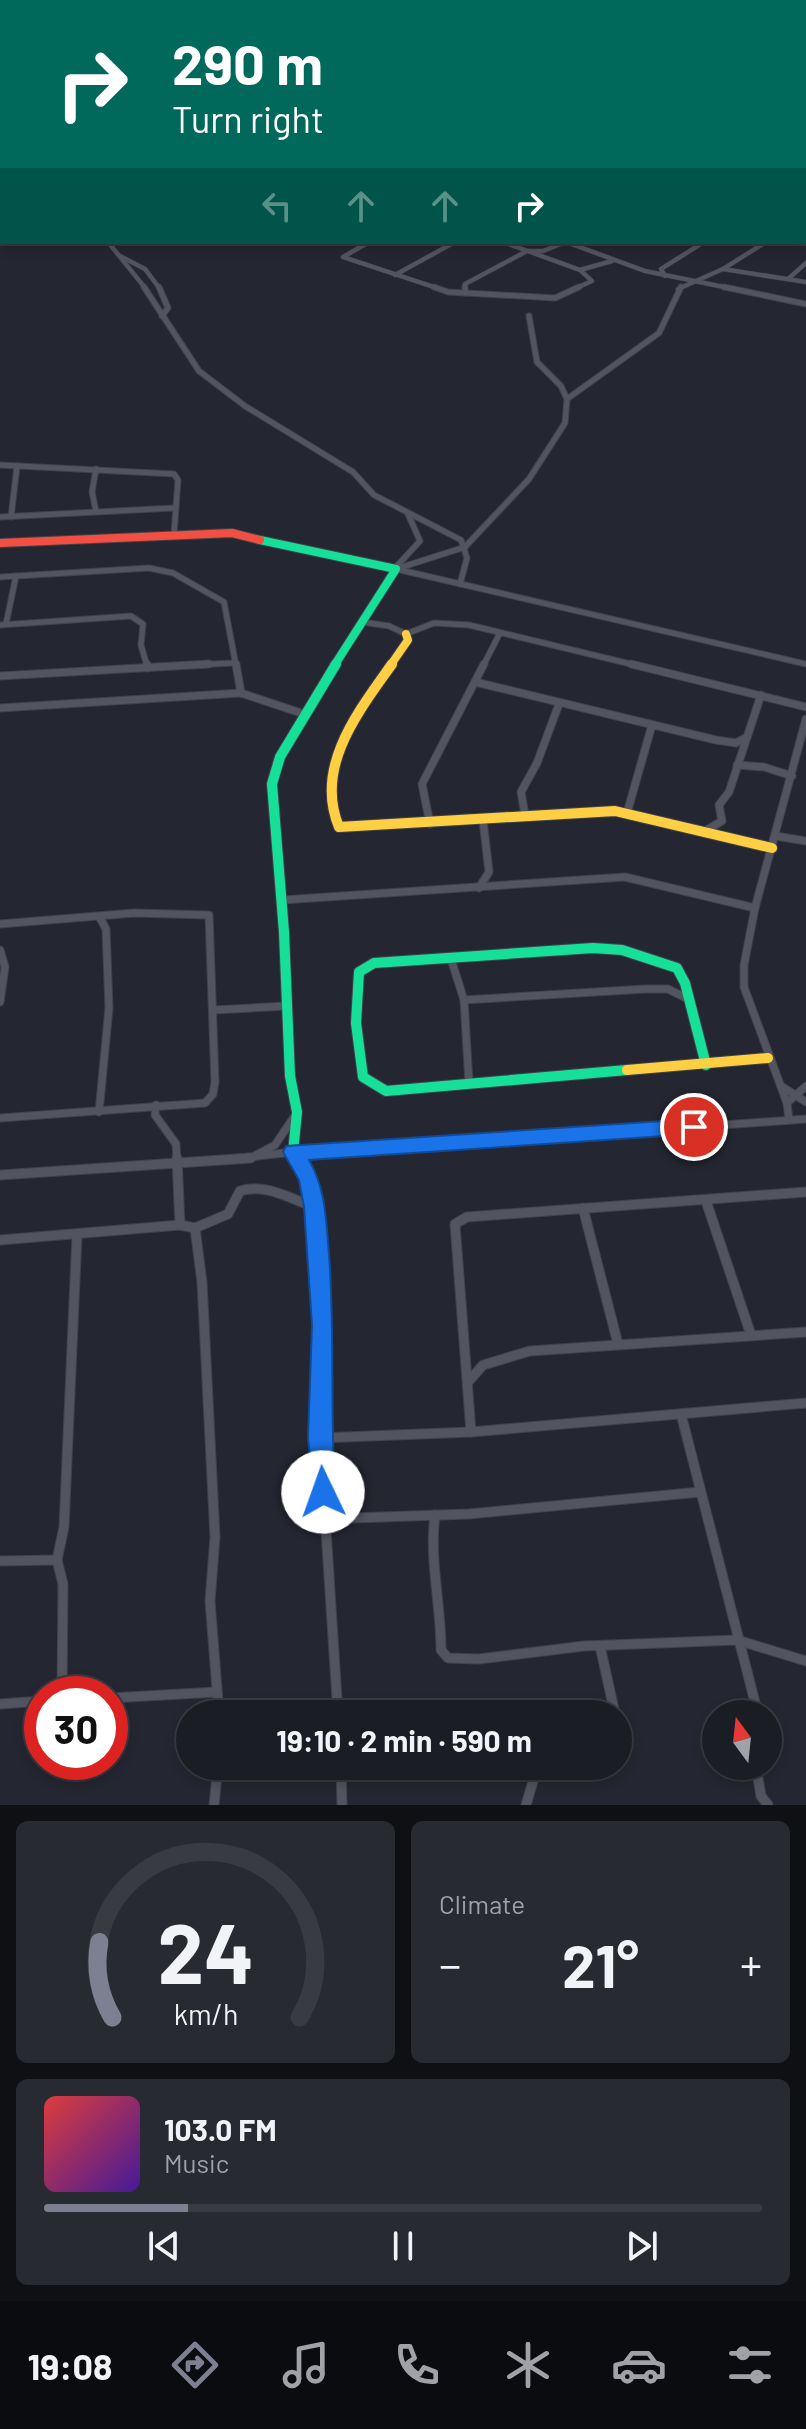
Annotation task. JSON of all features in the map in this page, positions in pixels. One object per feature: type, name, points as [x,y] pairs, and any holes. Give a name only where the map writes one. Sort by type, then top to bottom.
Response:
[{"type":"street","points":[[110,244],[150,294],[199,371],[245,406],[353,472],[374,495],[458,537],[465,547],[467,558],[460,584]]},
{"type":"street","points":[[366,244],[343,257],[435,289],[564,297],[592,281],[580,270],[508,244]]},
{"type":"street","points":[[443,244],[449,245]]},
{"type":"street","points":[[465,293],[465,284],[527,251],[552,249],[562,244]]},
{"type":"street","points":[[571,244],[665,276],[806,304]]},
{"type":"street","points":[[665,276],[662,266],[700,244]]},
{"type":"street","points":[[567,399],[659,333],[676,291],[723,269],[763,244]]},
{"type":"street","points":[[395,275],[449,245]]},
{"type":"street","points":[[120,256],[145,269],[161,287],[168,308],[162,316]]},
{"type":"street","points":[[597,263],[601,256]]},
{"type":"street","points":[[580,270],[597,263],[616,261]]},
{"type":"street","points":[[788,279],[806,263]]},
{"type":"street","points":[[723,269],[806,282]]},
{"type":"street","points":[[396,569],[465,547],[529,479],[565,423],[567,399],[561,386],[537,362],[529,316]]},
{"type":"street","points":[[0,465],[176,475],[174,534]]},
{"type":"street","points":[[11,517],[17,466]]},
{"type":"street","points":[[96,469],[92,492],[96,511]]},
{"type":"street","points":[[0,517],[174,508]]},
{"type":"street","points":[[337,1700],[320,1438],[323,1325],[315,1207],[310,1179],[293,1152],[297,1112],[290,1076],[282,900],[272,784],[280,757],[304,714],[401,559],[420,541],[408,514]]},
{"type":"street","points":[[0,543],[232,533],[310,553],[372,561],[806,664]]},
{"type":"street","points":[[0,577],[149,568],[173,573],[224,602],[241,693]]},
{"type":"street","points":[[16,576],[3,625],[131,616],[143,624],[141,645],[148,668]]},
{"type":"street","points":[[362,622],[389,626],[406,634],[441,622],[500,633],[806,707]]},
{"type":"street","points":[[430,824],[422,784],[500,633]]},
{"type":"street","points":[[406,634],[408,640],[349,737],[327,783],[333,819],[339,827],[430,824],[525,815],[627,813],[772,848]]},
{"type":"street","points":[[0,676],[233,663]]},
{"type":"street","points":[[475,682],[736,743],[747,737]]},
{"type":"street","points":[[0,708],[241,693],[304,714]]},
{"type":"street","points":[[702,832],[722,821],[719,805],[729,792],[761,695]]},
{"type":"street","points":[[525,815],[521,792],[542,752],[559,704]]},
{"type":"street","points":[[789,1120],[787,1103],[744,987],[755,908],[806,719]]},
{"type":"street","points":[[627,813],[652,725]]},
{"type":"street","points":[[737,765],[764,767],[792,776]]},
{"type":"street","points":[[479,888],[489,872],[483,820]]},
{"type":"street","points":[[776,836],[806,841]]},
{"type":"street","points":[[282,900],[625,877],[755,908]]},
{"type":"street","points":[[0,932],[0,924],[134,913],[209,915],[215,1082],[211,1097],[205,1103],[0,1118]]},
{"type":"street","points":[[98,917],[105,920],[109,1008],[99,1112]]},
{"type":"street","points":[[706,1065],[677,968],[622,950],[593,948],[374,963],[359,972],[356,1023],[363,1077],[386,1091],[706,1065],[768,1058]]},
{"type":"street","points":[[0,950],[5,967],[0,1002]]},
{"type":"street","points":[[451,959],[464,1000],[469,1083]]},
{"type":"street","points":[[464,1000],[645,989],[668,989],[688,999]]},
{"type":"street","points":[[214,1010],[286,1006]]},
{"type":"street","points":[[780,1086],[806,1102]]},
{"type":"street","points":[[787,1103],[806,1086]]},
{"type":"street","points":[[156,1105],[155,1115],[176,1144],[180,1225]]},
{"type":"street","points":[[251,1158],[275,1145],[297,1112]]},
{"type":"street","points":[[0,1175],[251,1158],[293,1152],[351,1152],[806,1119]]},
{"type":"street","points":[[0,1240],[180,1225],[195,1228],[227,1217],[240,1191],[246,1188],[277,1193],[315,1207]]},
{"type":"street","points":[[471,1432],[469,1381],[453,1234],[455,1224],[467,1217],[805,1193]]},
{"type":"street","points":[[706,1201],[730,1282],[751,1335]]},
{"type":"street","points":[[583,1208],[598,1276],[618,1344]]},
{"type":"street","points":[[195,1228],[202,1282],[215,1537],[210,1601],[218,1700]]},
{"type":"street","points":[[62,1676],[63,1584],[57,1560],[64,1527],[77,1235]]},
{"type":"street","points":[[469,1381],[483,1365],[498,1358],[530,1351],[806,1332]]},
{"type":"street","points":[[320,1438],[471,1432],[806,1403]]},
{"type":"street","points":[[681,1414],[754,1700]]},
{"type":"street","points":[[324,1519],[435,1515],[700,1492]]},
{"type":"street","points":[[435,1515],[431,1548],[441,1610],[441,1650],[448,1658],[479,1659],[600,1646],[737,1640],[806,1661]]},
{"type":"street","points":[[0,1561],[57,1560]]},
{"type":"street","points":[[600,1646],[612,1700]]},
{"type":"street","points":[[128,1697],[217,1692]]},
{"type":"street","points":[[0,1704],[24,1702]]},
{"type":"street","points":[[214,1805],[217,1780]]},
{"type":"street","points":[[341,1780],[342,1805]]},
{"type":"street","points":[[526,1805],[534,1780]]},
{"type":"street","points":[[758,1780],[761,1796],[768,1805]]},
{"type":"traffic: fast","points":[[260,540],[396,569],[304,714],[280,757],[272,784],[284,932],[290,1076],[297,1112],[293,1152]]},
{"type":"traffic: fast","points":[[627,1070],[386,1091],[363,1077],[356,1023],[359,972],[374,963],[593,948],[622,950],[677,968],[685,983],[706,1065]]},
{"type":"traffic: slow","points":[[406,634],[408,640],[364,705],[337,756],[330,782],[330,806],[339,827],[615,811],[772,848]]},
{"type":"traffic: slow","points":[[627,1070],[768,1058]]},
{"type":"traffic: jam","points":[[0,543],[232,533],[260,540]]},
{"type":"route","points":[[323,1492],[320,1438],[323,1325],[315,1207],[310,1179],[293,1152],[351,1152],[694,1127]]}]
